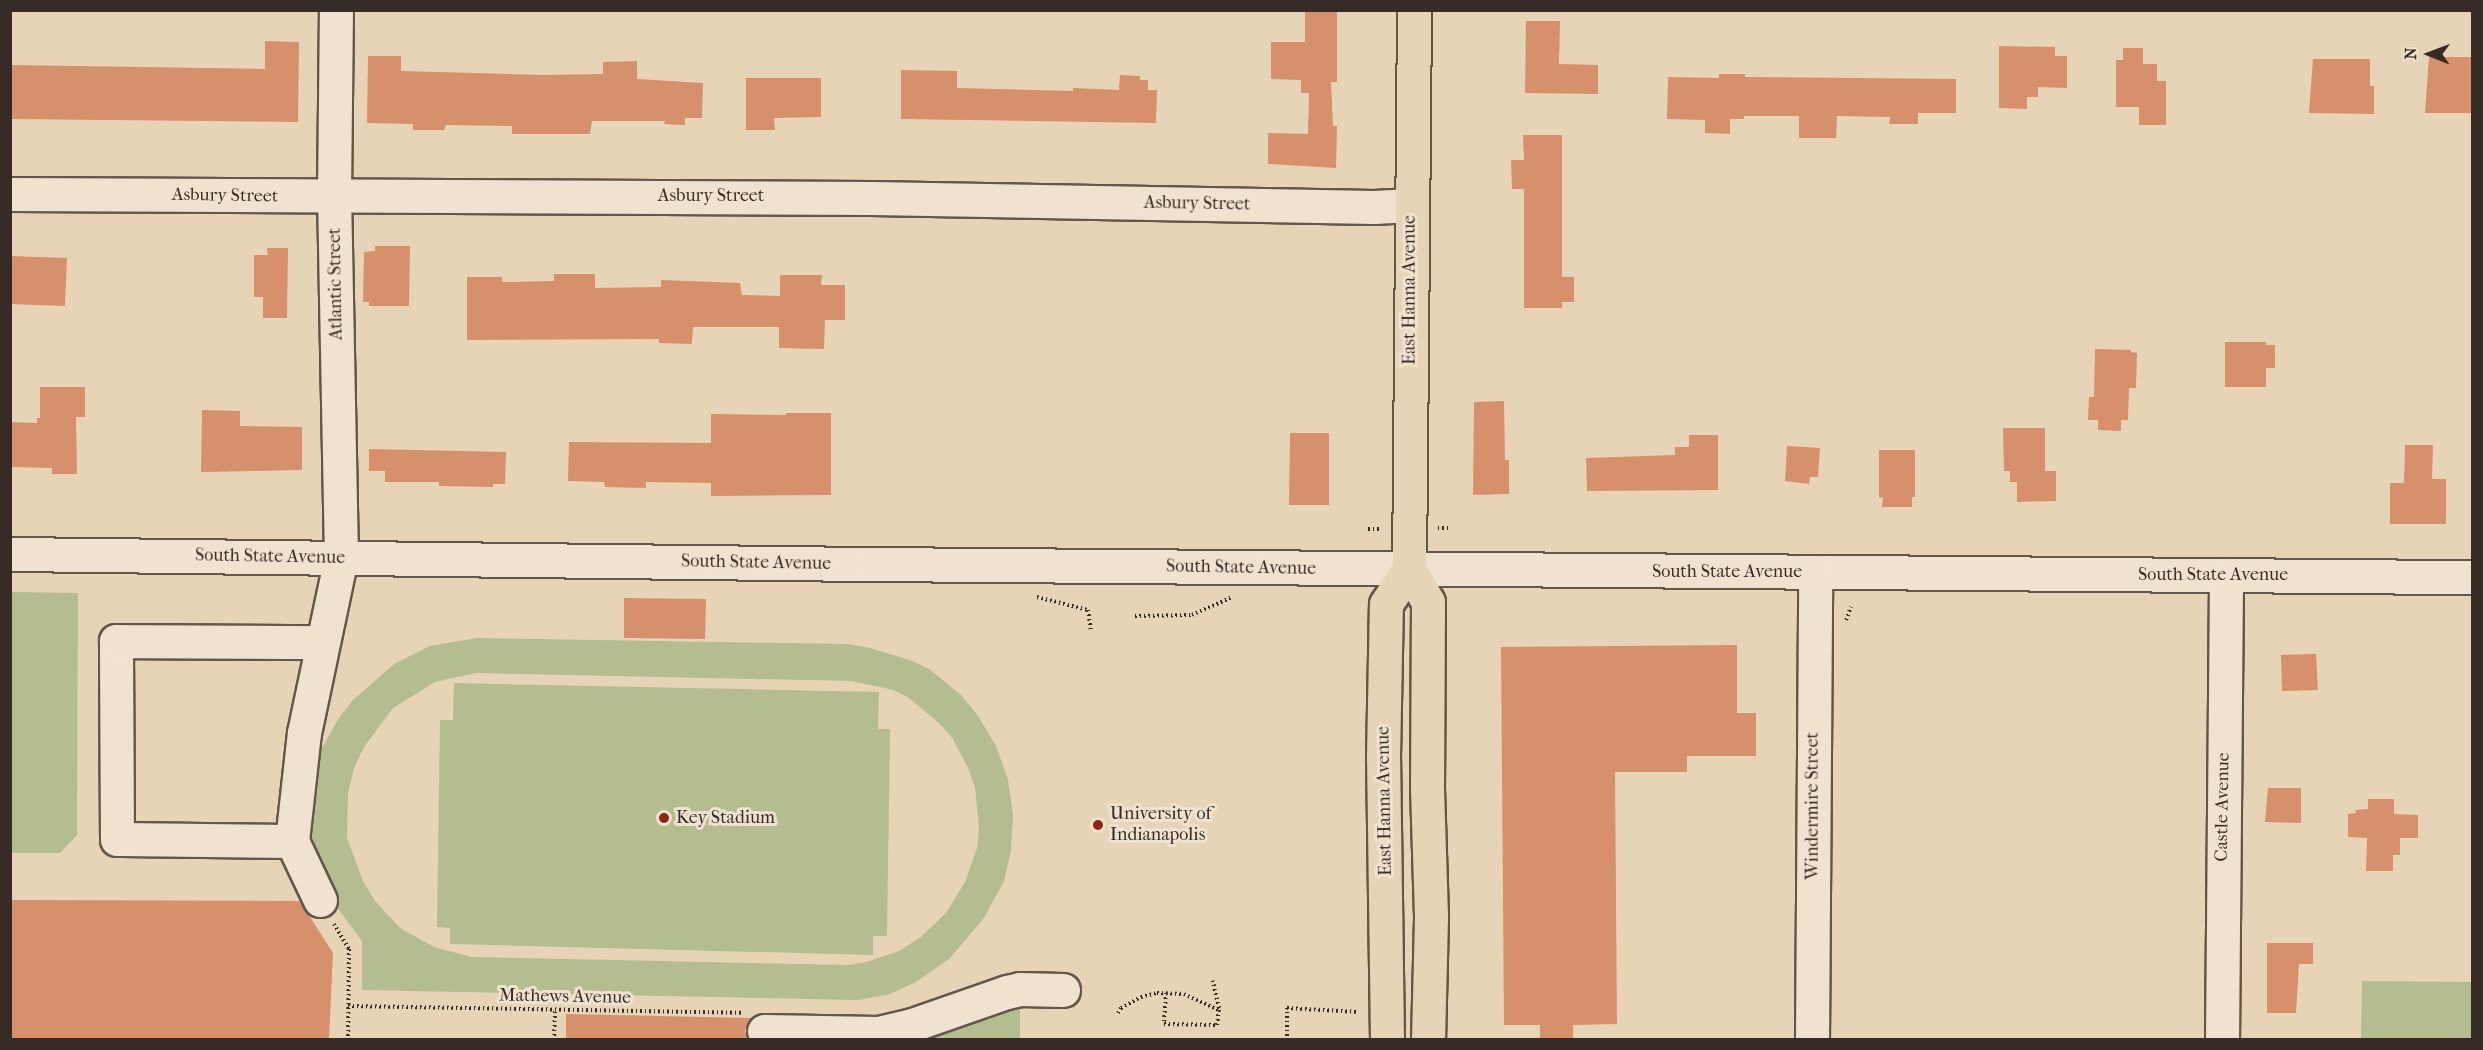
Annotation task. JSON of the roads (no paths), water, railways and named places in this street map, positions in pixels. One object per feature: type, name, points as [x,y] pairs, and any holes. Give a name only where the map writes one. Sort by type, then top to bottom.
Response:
[{"type":"main road","name":"East Hanna Avenue","points":[[1387,1040],[1383,757],[1386,604],[1409,569],[1414,10]]},
{"type":"main road","points":[[1409,569],[1428,602],[1427,788],[1431,918],[1428,1040]]},
{"type":"street","name":"Atlantic Street","points":[[292,841],[304,733],[341,558],[334,197],[336,10]]},
{"type":"street","name":"Asbury Street","points":[[10,194],[334,197],[479,194],[883,198],[1371,207],[1411,205]]},
{"type":"street","name":"South State Avenue","points":[[10,554],[1409,569],[2472,577]]},
{"type":"street","name":"Windermire Street","points":[[1812,1040],[1815,572]]},
{"type":"street","name":"Castle Avenue","points":[[2222,1040],[2226,575]]},
{"type":"street","points":[[320,900],[292,841],[117,838],[116,641],[322,642]]},
{"type":"street","points":[[764,1031],[878,1033],[912,1025],[1007,992],[1020,989],[1063,990]]},
{"type":"place","name":"Key Stadium","points":[[664,818]]},
{"type":"place","name":"University of Indianapolis","points":[[1098,825]]}]
